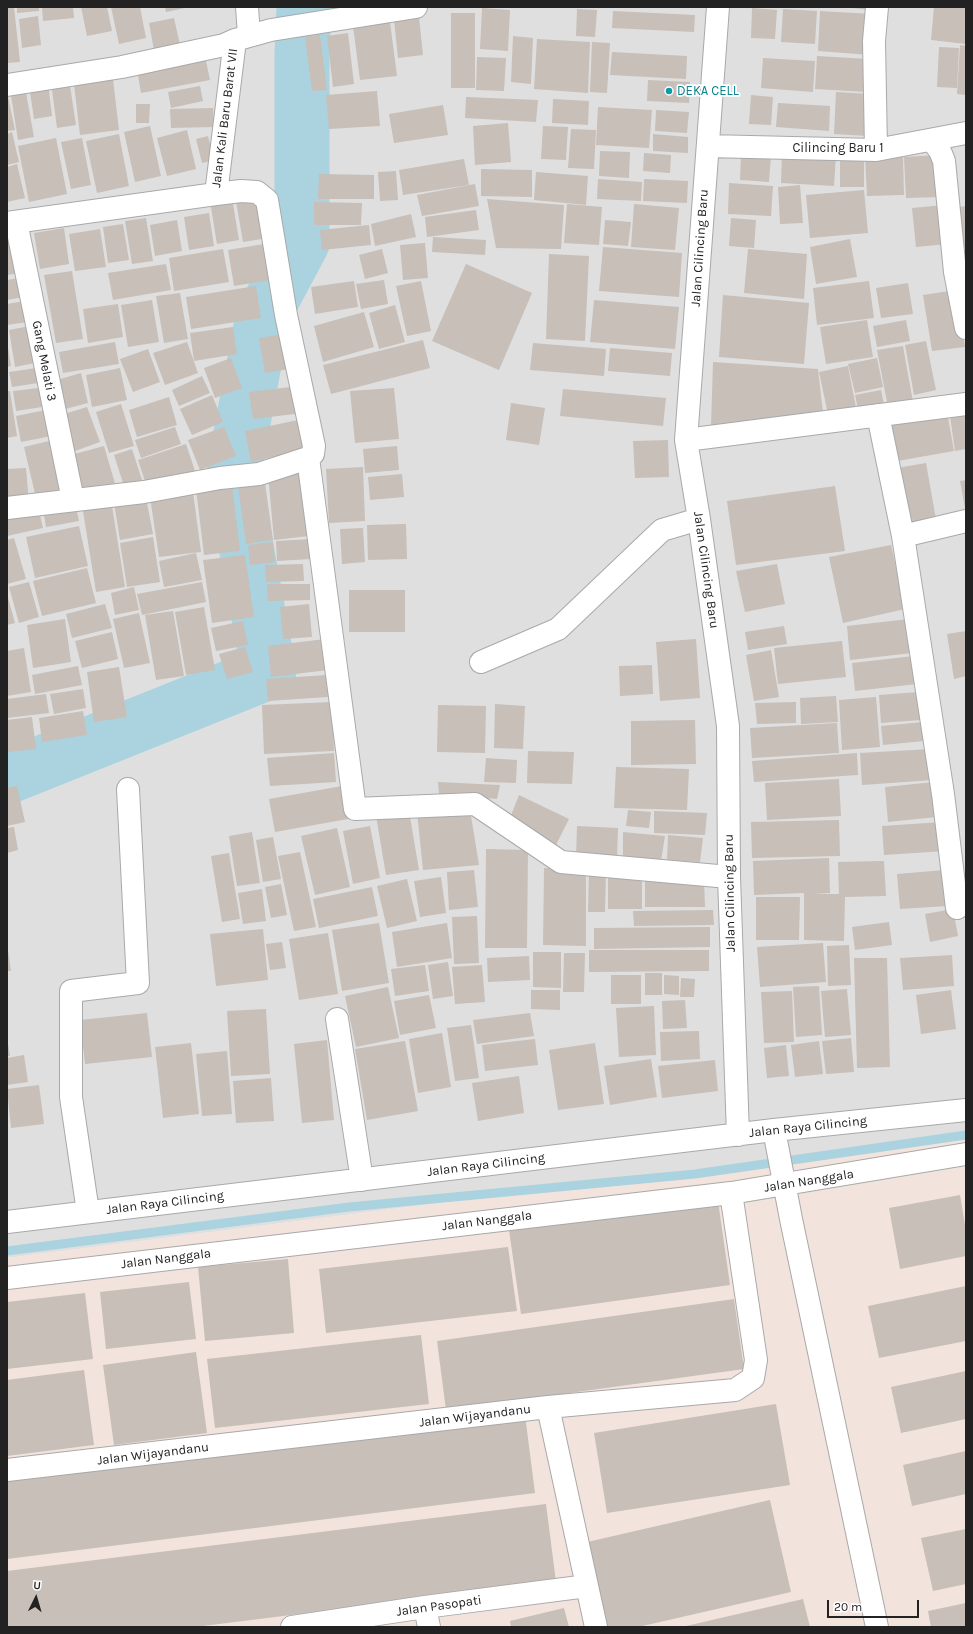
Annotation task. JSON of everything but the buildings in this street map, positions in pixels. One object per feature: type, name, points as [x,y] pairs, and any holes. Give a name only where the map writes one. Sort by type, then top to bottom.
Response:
[{"type":"street","points":[[7,85],[122,67],[224,45],[242,38],[247,7]]},
{"type":"street","name":"Jalan Kali Baru Barat VII","points":[[12,222],[216,194],[242,38],[271,30],[416,7]]},
{"type":"street","name":"Jalan Cilincing Baru","points":[[713,7],[708,146],[686,440],[699,519],[728,726],[728,877],[738,1135]]},
{"type":"street","points":[[876,150],[874,41],[877,7]]},
{"type":"street","name":"Cilincing Baru 1","points":[[708,146],[876,150],[966,133]]},
{"type":"street","points":[[932,140],[944,161],[960,271],[966,328]]},
{"type":"street","points":[[7,508],[144,492],[220,478],[259,474],[308,458],[313,454],[314,446],[286,315],[267,200],[257,192],[241,191],[216,194]]},
{"type":"street","name":"Gang Melati 3","points":[[12,222],[73,500]]},
{"type":"street","points":[[686,440],[966,404]]},
{"type":"street","points":[[878,415],[903,536],[943,794],[957,908]]},
{"type":"street","points":[[308,458],[354,809],[475,804],[561,862],[728,877]]},
{"type":"street","points":[[481,662],[558,629],[662,530],[699,519]]},
{"type":"street","points":[[903,536],[966,522]]},
{"type":"street","points":[[88,1212],[71,1097],[71,991],[138,983],[128,789]]},
{"type":"street","points":[[337,1019],[362,1180]]},
{"type":"street","name":"Jalan Raya Cilincing","points":[[7,1222],[738,1135],[776,1140],[966,1110]]},
{"type":"street","points":[[776,1140],[877,1627]]},
{"type":"street","name":"Jalan Nanggala","points":[[7,1278],[731,1193],[783,1178],[966,1154]]},
{"type":"street","name":"Jalan Wijayandanu","points":[[7,1470],[548,1407],[736,1390],[753,1378],[756,1360],[731,1193]]},
{"type":"street","points":[[548,1407],[596,1627]]},
{"type":"street","name":"Jalan Pasopati","points":[[292,1627],[427,1617],[587,1586]]},
{"type":"shaded area","points":[[7,7],[966,7],[966,1136],[7,1258]]},
{"type":"shaded area","points":[[966,1136],[966,1627],[7,1627],[7,1258]]},
{"type":"waterway","points":[[7,777],[269,672],[233,476],[263,316],[302,243],[302,54],[304,7]]},
{"type":"waterway","points":[[7,1251],[349,1207],[695,1174],[966,1135]]},
{"type":"place","name":"DEKA CELL","points":[[669,91]]}]
